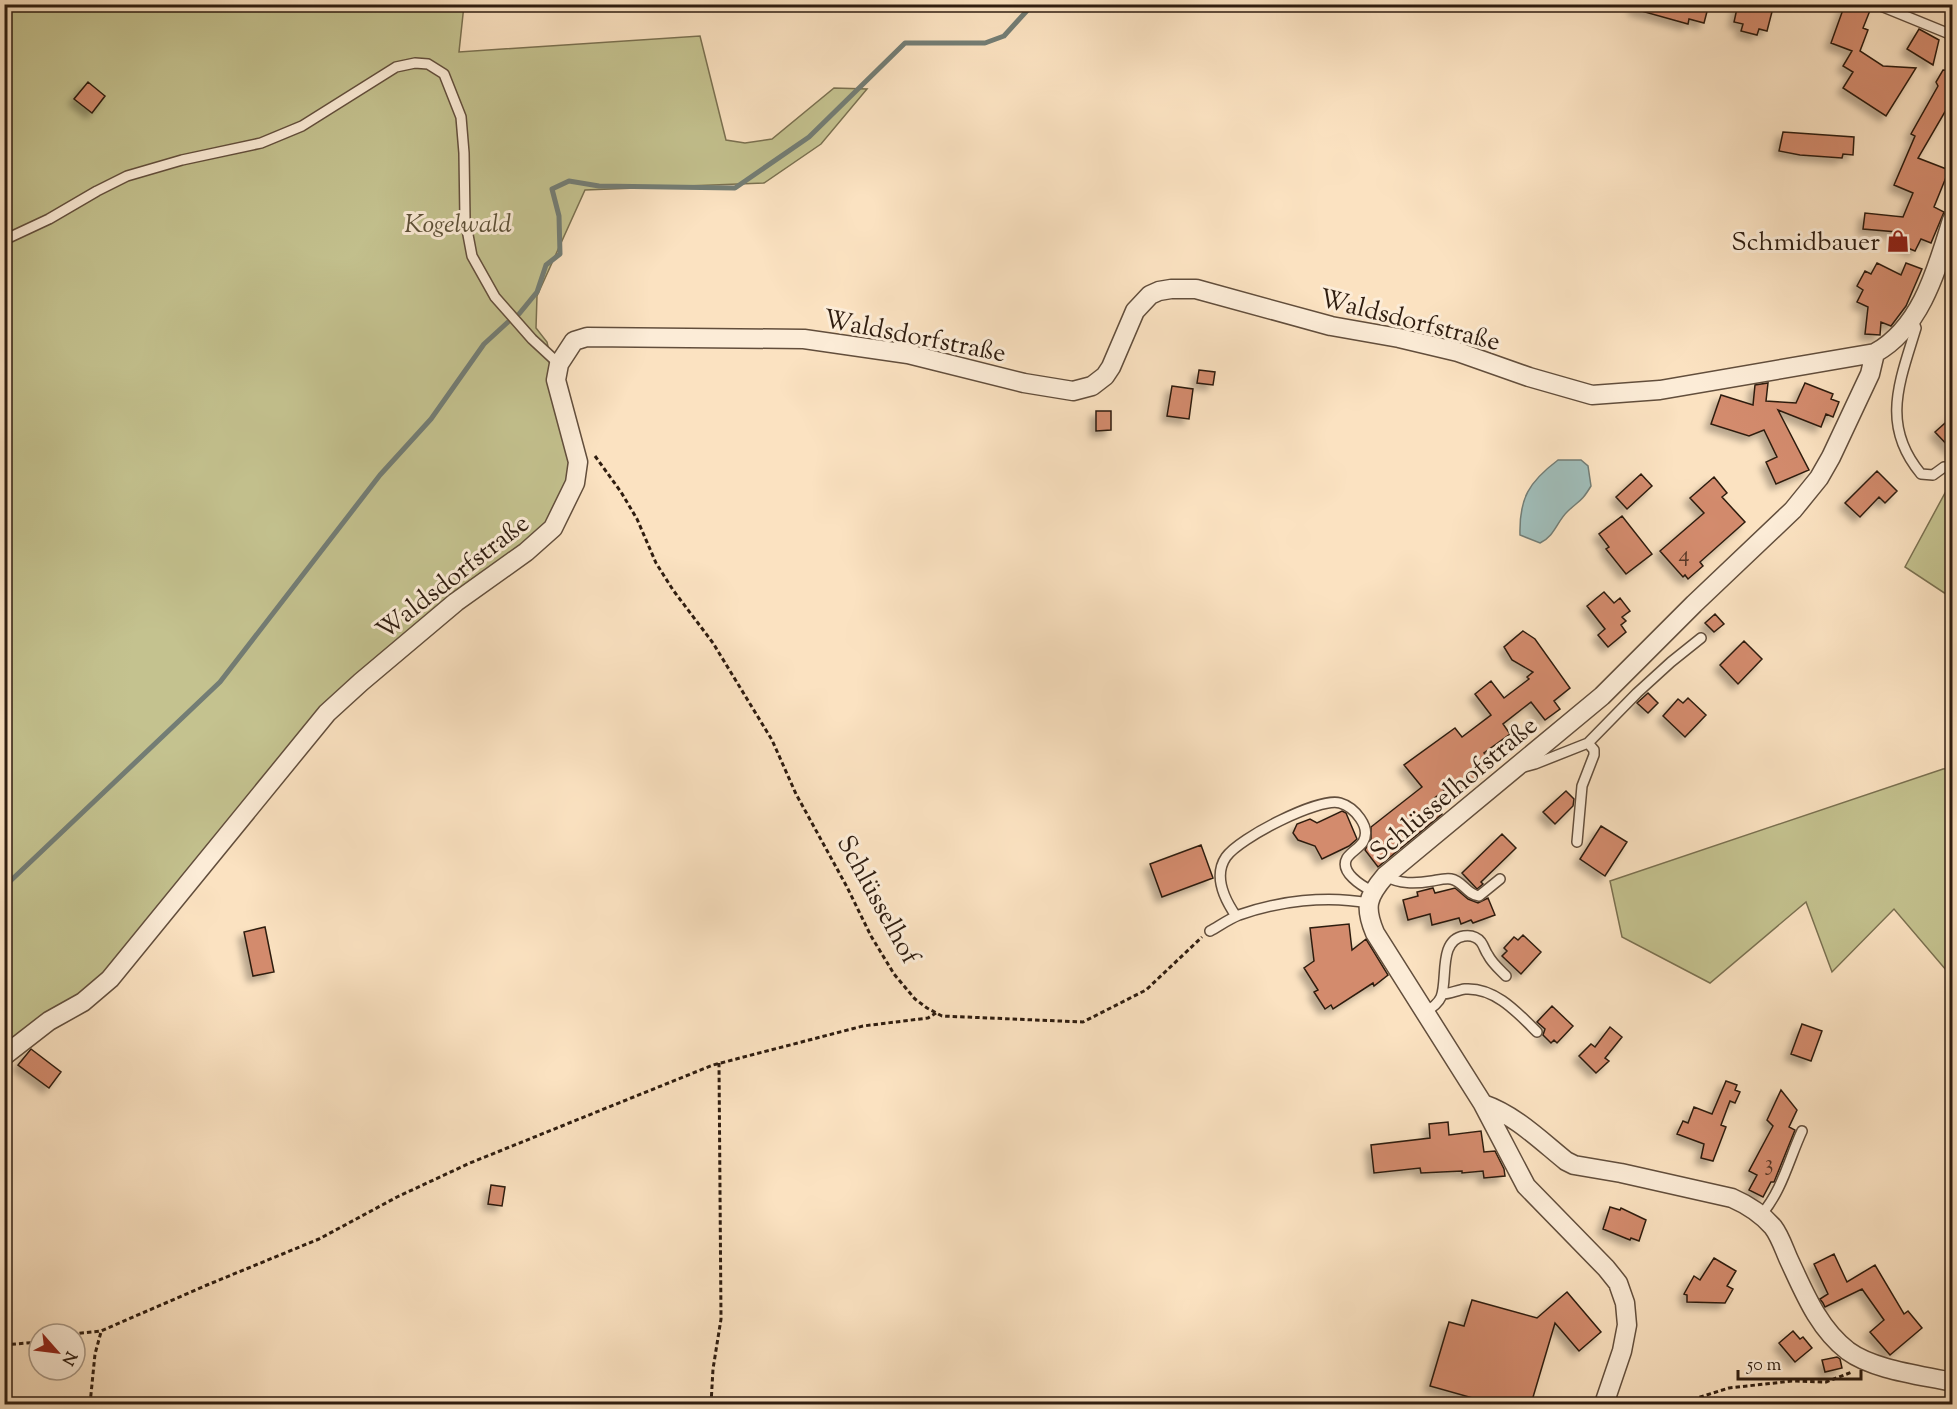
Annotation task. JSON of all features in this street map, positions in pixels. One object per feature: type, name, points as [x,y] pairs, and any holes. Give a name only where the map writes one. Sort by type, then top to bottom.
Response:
[{"type":"street","name":"Waldsdorfstraße","points":[[4,1056],[49,1021],[84,1002],[110,979],[327,713],[456,602],[526,552],[553,528],[575,483],[578,462],[556,380],[559,364],[574,341],[587,337],[804,339],[908,354],[1024,383],[1073,391],[1092,386],[1105,376],[1135,311],[1150,295],[1171,289],[1196,289],[1331,326],[1399,338],[1458,352],[1529,377],[1592,395],[1660,390],[1875,353],[1889,345],[1912,317],[1928,290],[1953,220]]},
{"type":"street","name":"Schlüsselhofstraße","points":[[1370,897],[1385,876],[1602,696],[1808,494],[1819,478],[1870,374],[1875,353]]},
{"type":"street","points":[[1370,897],[1370,921],[1375,933],[1483,1104],[1526,1186],[1606,1268],[1617,1283],[1625,1303],[1628,1325],[1622,1351],[1604,1404]]},
{"type":"street","points":[[1483,1104],[1512,1118],[1574,1165],[1732,1198],[1747,1205],[1773,1227],[1811,1309],[1828,1332],[1848,1351],[1864,1360],[1883,1366],[1953,1382]]},
{"type":"lane","points":[[1878,5],[1953,35]]},
{"type":"lane","points":[[4,240],[49,219],[128,176],[183,160],[261,143],[302,126],[396,67],[415,63],[428,64],[444,74],[461,117],[465,219],[472,256],[495,297],[532,339],[559,364]]},
{"type":"lane","points":[[1912,317],[1916,328],[1897,389],[1896,411],[1901,444],[1921,474],[1933,475],[1944,467]]},
{"type":"lane","points":[[1516,767],[1535,764],[1588,742],[1646,685],[1701,638]]},
{"type":"lane","points":[[1578,842],[1582,786],[1594,755],[1593,747],[1588,742]]},
{"type":"lane","points":[[1236,916],[1229,906],[1220,881],[1227,856],[1269,826],[1317,804],[1330,802],[1341,803],[1350,808],[1360,818],[1365,828],[1362,843],[1345,862],[1346,869],[1370,897]]},
{"type":"lane","points":[[1385,876],[1405,883],[1451,879],[1479,896],[1500,879]]},
{"type":"lane","points":[[1209,931],[1236,916],[1254,910],[1319,898],[1370,897]]},
{"type":"lane","points":[[1425,1012],[1437,1004],[1442,994],[1444,963],[1453,942],[1460,937],[1475,937],[1481,942],[1496,966],[1506,976]]},
{"type":"lane","points":[[1442,994],[1464,989],[1494,996],[1514,1009],[1537,1032]]},
{"type":"lane","points":[[1761,1215],[1790,1164],[1802,1131]]},
{"type":"path","name":"Schlüsselhof","points":[[591,449],[637,519],[656,563],[713,643],[772,740],[796,794],[871,936],[894,974],[915,999],[942,1016],[1083,1022],[1146,990],[1209,931]]},
{"type":"path","points":[[87,1332],[101,1331],[320,1239],[397,1197],[470,1163],[719,1064],[863,1026],[928,1018],[936,1013]]},
{"type":"path","points":[[711,1404],[712,1369],[722,1319],[719,1064]]},
{"type":"path","points":[[90,1404],[101,1331]]},
{"type":"path","points":[[4,1345],[27,1343]]},
{"type":"path","points":[[1678,1404],[1728,1388],[1792,1381],[1826,1382],[1852,1372],[1864,1360]]},
{"type":"green space","name":"Kogelwald","points":[[4,5],[464,5],[459,52],[700,36],[726,140],[745,143],[772,139],[834,88],[867,89],[821,144],[764,183],[585,190],[537,296],[536,328],[547,342],[575,463],[550,522],[404,636],[110,973],[4,1049]]},
{"type":"green space","points":[[1952,480],[1952,598],[1905,567]]},
{"type":"green space","points":[[1952,768],[1952,977],[1894,909],[1832,972],[1806,902],[1710,983],[1622,937],[1610,881],[1943,769]]},
{"type":"water","points":[[1558,460],[1581,460],[1588,466],[1591,486],[1583,498],[1564,515],[1553,532],[1540,543],[1520,535],[1521,511],[1533,484]]},
{"type":"building","points":[[1634,4],[1709,4],[1704,23],[1689,19],[1688,24],[1634,9]]},
{"type":"building","points":[[1738,4],[1774,4],[1767,31],[1759,29],[1757,35],[1741,31],[1743,24],[1734,22]]},
{"type":"building","points":[[1845,4],[1862,4],[1871,8],[1863,28],[1868,30],[1860,51],[1883,66],[1916,68],[1886,116],[1843,88],[1853,72],[1843,66],[1852,51],[1831,43]]},
{"type":"building","points":[[1919,29],[1939,40],[1933,65],[1907,49]]},
{"type":"building","points":[[1943,70],[1953,71],[1953,98],[1918,158],[1949,170],[1934,207],[1944,212],[1931,243],[1921,239],[1915,251],[1893,242],[1897,232],[1863,229],[1865,213],[1903,217],[1913,193],[1894,185],[1915,136],[1911,134],[1938,86],[1936,82]]},
{"type":"building","points":[[88,82],[105,96],[92,113],[74,99]]},
{"type":"building","points":[[1783,132],[1854,137],[1853,155],[1843,154],[1842,158],[1779,151]]},
{"type":"building","points":[[1877,263],[1901,275],[1906,263],[1922,269],[1906,306],[1891,326],[1881,322],[1880,335],[1865,334],[1868,307],[1857,302],[1863,290],[1857,286],[1865,271],[1871,274]]},
{"type":"building","points":[[1199,370],[1215,372],[1213,385],[1197,383]]},
{"type":"building","points":[[1768,383],[1766,401],[1796,403],[1805,383],[1833,394],[1831,399],[1839,402],[1833,417],[1826,414],[1821,427],[1778,410],[1809,470],[1776,484],[1766,462],[1777,457],[1764,430],[1749,436],[1711,424],[1721,395],[1753,405],[1755,385]]},
{"type":"building","points":[[1172,386],[1193,389],[1189,419],[1167,416]]},
{"type":"building","points":[[1096,411],[1111,411],[1111,430],[1096,431]]},
{"type":"building","points":[[1953,416],[1953,451],[1935,432]]},
{"type":"building","points":[[1877,471],[1897,491],[1885,503],[1879,497],[1860,517],[1845,503]]},
{"type":"building","points":[[1641,474],[1652,486],[1627,509],[1616,497]]},
{"type":"building","points":[[1714,477],[1727,493],[1722,497],[1745,522],[1700,562],[1703,566],[1688,579],[1685,575],[1683,577],[1660,551],[1704,513],[1690,498]]},
{"type":"building","points":[[1622,516],[1652,554],[1626,574],[1606,549],[1609,547],[1599,534]]},
{"type":"building","points":[[1604,592],[1614,603],[1620,598],[1630,611],[1622,617],[1626,621],[1621,625],[1626,632],[1608,647],[1598,635],[1605,629],[1587,606]]},
{"type":"building","points":[[1715,614],[1724,624],[1714,632],[1705,623]]},
{"type":"building","points":[[1523,631],[1535,639],[1570,688],[1554,701],[1560,709],[1545,720],[1531,702],[1503,724],[1510,734],[1484,753],[1492,764],[1459,790],[1454,783],[1432,800],[1442,814],[1378,867],[1365,850],[1371,839],[1371,827],[1422,787],[1404,765],[1455,728],[1462,737],[1491,715],[1475,694],[1491,681],[1504,698],[1529,679],[1527,677],[1533,672],[1512,660],[1504,647]]},
{"type":"building","points":[[1744,641],[1762,659],[1738,684],[1720,665]]},
{"type":"building","points":[[1648,693],[1658,703],[1648,713],[1637,703]]},
{"type":"building","points":[[1688,698],[1706,715],[1685,737],[1663,716],[1678,699],[1683,703]]},
{"type":"building","points":[[1566,791],[1574,799],[1573,806],[1555,824],[1543,812]]},
{"type":"building","points":[[1342,811],[1346,813],[1357,839],[1349,846],[1322,859],[1315,846],[1298,840],[1293,833],[1297,824],[1310,819],[1317,823]]},
{"type":"building","points":[[1601,826],[1627,842],[1605,876],[1580,859]]},
{"type":"building","points":[[1502,834],[1516,848],[1481,882],[1483,884],[1477,889],[1462,873]]},
{"type":"building","points":[[1201,845],[1213,878],[1162,897],[1150,864]]},
{"type":"building","points":[[1433,888],[1435,893],[1455,888],[1468,899],[1478,903],[1488,898],[1495,915],[1473,923],[1471,920],[1461,924],[1459,918],[1432,925],[1430,914],[1408,920],[1403,900],[1418,896],[1417,892]]},
{"type":"building","points":[[1349,924],[1352,950],[1366,939],[1388,975],[1374,986],[1373,983],[1333,1009],[1331,1005],[1325,1009],[1314,992],[1318,990],[1304,968],[1314,961],[1310,928]]},
{"type":"building","points":[[265,927],[274,972],[253,976],[244,932]]},
{"type":"building","points":[[1523,935],[1541,952],[1521,974],[1502,956],[1507,951],[1504,948],[1514,937],[1518,940]]},
{"type":"building","points":[[1552,1006],[1573,1026],[1557,1043],[1554,1040],[1551,1043],[1543,1035],[1545,1029],[1537,1022]]},
{"type":"building","points":[[1802,1024],[1822,1031],[1811,1061],[1791,1054]]},
{"type":"building","points":[[1610,1027],[1622,1037],[1605,1058],[1609,1061],[1596,1073],[1579,1056],[1591,1044],[1595,1047]]},
{"type":"building","points":[[31,1049],[61,1072],[49,1088],[18,1065]]},
{"type":"building","points":[[1726,1081],[1737,1085],[1735,1090],[1740,1092],[1735,1103],[1730,1101],[1721,1125],[1726,1127],[1713,1161],[1701,1158],[1704,1144],[1677,1134],[1683,1121],[1688,1123],[1694,1107],[1712,1114]]},
{"type":"building","points":[[1781,1090],[1797,1110],[1789,1127],[1795,1130],[1774,1182],[1771,1182],[1763,1197],[1749,1190],[1757,1175],[1749,1171],[1773,1126],[1767,1120]]},
{"type":"building","points":[[1448,1122],[1449,1135],[1481,1131],[1484,1152],[1495,1151],[1505,1176],[1484,1178],[1483,1171],[1421,1173],[1420,1168],[1374,1173],[1371,1145],[1430,1138],[1429,1124]]},
{"type":"building","points":[[491,1185],[505,1187],[502,1206],[488,1204]]},
{"type":"building","points":[[1610,1207],[1620,1210],[1621,1208],[1646,1220],[1639,1241],[1631,1238],[1630,1240],[1603,1229]]},
{"type":"building","points":[[1834,1254],[1847,1282],[1875,1265],[1904,1314],[1908,1311],[1922,1328],[1890,1355],[1870,1332],[1884,1320],[1862,1289],[1825,1307],[1820,1299],[1828,1294],[1814,1264]]},
{"type":"building","points":[[1714,1258],[1736,1271],[1727,1286],[1733,1289],[1725,1303],[1687,1302],[1687,1295],[1684,1294],[1694,1276],[1700,1280]]},
{"type":"building","points":[[1567,1292],[1601,1332],[1579,1351],[1555,1323],[1531,1404],[1494,1404],[1430,1386],[1449,1322],[1464,1326],[1472,1300],[1537,1318]]},
{"type":"building","points":[[1793,1331],[1800,1339],[1803,1337],[1812,1348],[1795,1362],[1779,1343]]},
{"type":"building","points":[[1837,1357],[1840,1359],[1842,1368],[1825,1372],[1822,1360]]},
{"type":"waterway","points":[[519,314],[537,292],[546,265],[560,254],[559,216],[552,189],[569,181],[599,186],[735,188],[809,137],[905,43],[985,43],[1004,36],[1033,4]]},
{"type":"waterway","points":[[4,887],[220,682],[380,475],[431,419],[484,344],[508,322]]},
{"type":"place","name":"Schmidbauer","points":[[1898,241]]}]
